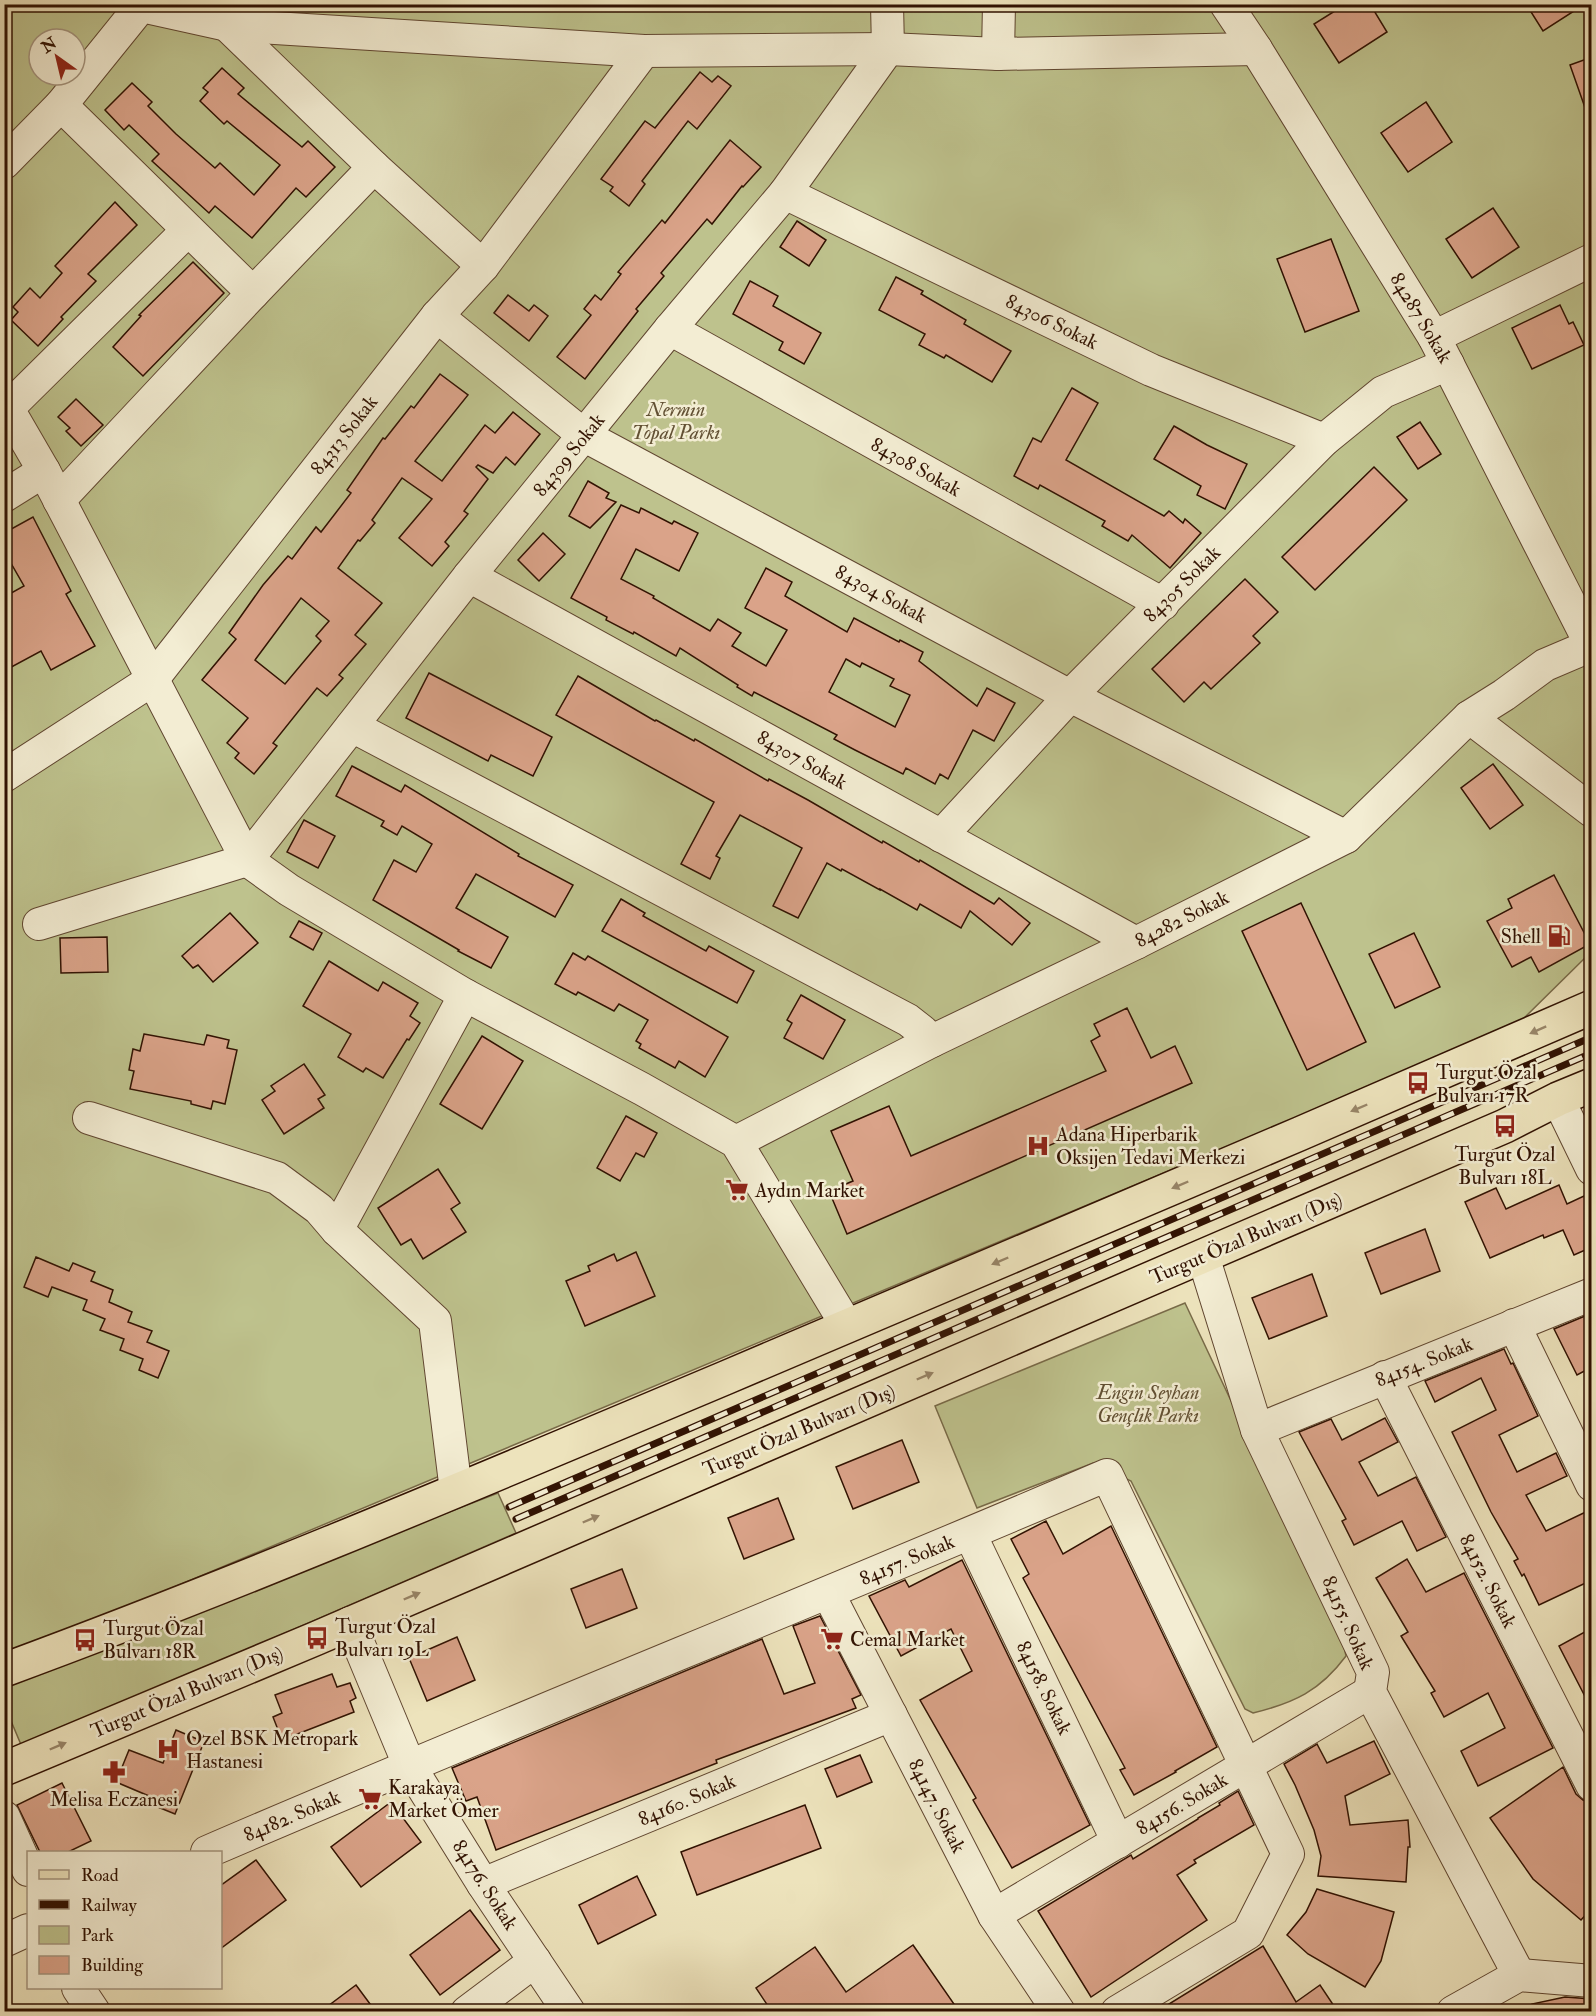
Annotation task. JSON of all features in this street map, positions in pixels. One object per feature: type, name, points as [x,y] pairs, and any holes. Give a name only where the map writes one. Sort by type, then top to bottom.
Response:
[{"type":"main road","points":[[4,1670],[85,1640],[456,1491],[1592,1007]]},
{"type":"main road","name":"Turgut Özal Bulvarı (Dış)","points":[[4,1769],[350,1623],[1505,1126],[1558,1099],[1592,1086]]},
{"type":"street","points":[[887,4],[888,50]]},
{"type":"street","points":[[998,54],[999,4]]},
{"type":"street","name":"84287 Sokak","points":[[1226,4],[1441,350],[1591,645]]},
{"type":"street","points":[[4,163],[61,105],[141,5],[227,25],[644,51],[888,50],[998,54],[1256,49]]},
{"type":"street","points":[[227,25],[374,167],[483,266]]},
{"type":"street","name":"84309 Sokak","points":[[247,860],[469,576],[670,329],[785,193],[888,50]]},
{"type":"street","name":"84313 Sokak","points":[[4,776],[152,680],[437,316],[483,266],[644,51]]},
{"type":"street","points":[[61,105],[253,293]]},
{"type":"street","points":[[59,500],[374,167]]},
{"type":"street","name":"84306 Sokak","points":[[785,193],[1151,370],[1324,440]]},
{"type":"street","points":[[188,230],[6,405],[44,471],[247,860],[289,890],[465,995],[736,1142],[847,1326]]},
{"type":"street","name":"84305 Sokak","points":[[941,836],[1070,696],[1324,440],[1383,392],[1441,350],[1592,260]]},
{"type":"street","name":"84304 Sokak","points":[[437,316],[585,435],[1070,696],[1346,837]]},
{"type":"street","name":"84308 Sokak","points":[[670,329],[1162,604]]},
{"type":"street","points":[[4,496],[44,471]]},
{"type":"street","name":"84307 Sokak","points":[[469,576],[1136,943]]},
{"type":"street","name":"84282 Sokak","points":[[736,1142],[932,1041],[1136,943],[1346,837],[1469,717],[1545,665],[1591,645]]},
{"type":"street","points":[[1469,717],[1592,811]]},
{"type":"street","points":[[352,726],[908,1020],[932,1041]]},
{"type":"street","points":[[39,924],[247,860]]},
{"type":"street","points":[[337,1230],[465,995]]},
{"type":"street","points":[[1558,1099],[1592,1169]]},
{"type":"street","points":[[89,1118],[278,1178],[319,1209],[337,1230],[435,1321],[456,1491]]},
{"type":"street","name":"84155. Sokak","points":[[1203,1256],[1257,1430],[1373,1672],[1370,1692],[1519,1975]]},
{"type":"street","name":"84154. Sokak","points":[[1257,1430],[1592,1294]]},
{"type":"street","points":[[1514,1325],[1592,1485]]},
{"type":"street","name":"84152. Sokak","points":[[1385,1377],[1592,1785]]},
{"type":"street","name":"84157. Sokak","points":[[409,1766],[1107,1475],[1246,1765]]},
{"type":"street","name":"84158. Sokak","points":[[970,1534],[1118,1842]]},
{"type":"street","name":"84147. Sokak","points":[[828,1593],[993,1916],[1059,2012]]},
{"type":"street","name":"84176. Sokak","points":[[350,1623],[409,1766],[483,1884],[569,2012]]},
{"type":"street","name":"84156. Sokak","points":[[993,1916],[1370,1692]]},
{"type":"street","name":"84160. Sokak","points":[[483,1884],[891,1715]]},
{"type":"street","points":[[1117,2012],[1248,1933],[1288,1854],[1246,1765]]},
{"type":"street","name":"84182. Sokak","points":[[209,1851],[409,1766]]},
{"type":"street","points":[[4,1817],[27,1868]]},
{"type":"street","points":[[4,1941],[27,1930]]},
{"type":"street","points":[[467,2012],[536,1961]]},
{"type":"street","points":[[1453,2012],[1519,1975],[1592,1982]]},
{"type":"street","points":[[79,1989],[94,2012]]},
{"type":"green space","name":"Nermin Topal Parkı","points":[[5,5],[1591,5],[1591,952],[1517,1025],[5,1658]]},
{"type":"green space","name":"Engin Seyhan Gençlik Parkı","points":[[1185,1303],[1342,1637],[1346,1656],[1326,1678],[1305,1694],[1281,1705],[1253,1713],[1245,1709],[1131,1481],[1093,1463],[977,1508],[935,1406]]},
{"type":"green space","points":[[498,1493],[516,1533],[22,1747],[11,1721],[5,1723],[5,1684]]},
{"type":"building","points":[[1346,4],[1370,4],[1387,32],[1339,63],[1314,24]]},
{"type":"building","points":[[1526,4],[1585,4],[1543,31]]},
{"type":"building","points":[[1592,57],[1592,119],[1589,119],[1570,65]]},
{"type":"building","points":[[222,68],[244,88],[238,94],[302,147],[308,141],[335,167],[306,197],[296,188],[252,238],[215,206],[209,213],[152,161],[159,154],[129,125],[124,130],[105,110],[132,83],[152,102],[148,106],[176,134],[215,168],[220,163],[254,195],[280,165],[227,121],[224,124],[200,101],[208,92],[203,88]]},
{"type":"building","points":[[700,72],[712,82],[718,76],[731,86],[697,129],[688,121],[642,181],[645,184],[629,206],[610,191],[613,187],[601,179],[645,121],[655,128]]},
{"type":"building","points":[[1426,102],[1452,142],[1408,172],[1381,133]]},
{"type":"building","points":[[730,140],[761,167],[742,186],[712,224],[707,219],[661,273],[664,276],[636,309],[638,311],[585,379],[557,357],[591,315],[584,309],[595,295],[601,300],[621,274],[618,272],[662,220],[665,223]]},
{"type":"building","points":[[115,202],[137,225],[88,274],[96,281],[61,317],[63,319],[38,346],[11,320],[18,312],[13,307],[30,288],[40,298],[62,273],[55,266]]},
{"type":"building","points":[[1493,208],[1519,247],[1472,278],[1446,239]]},
{"type":"building","points":[[797,221],[826,240],[809,266],[780,247]]},
{"type":"building","points":[[1331,239],[1359,311],[1305,332],[1277,259]]},
{"type":"building","points":[[193,262],[224,293],[143,376],[113,347],[141,316],[139,315]]},
{"type":"building","points":[[896,277],[923,291],[921,294],[966,320],[964,324],[1011,351],[992,382],[946,355],[944,358],[919,345],[925,334],[879,310]]},
{"type":"building","points":[[750,281],[778,296],[773,306],[821,333],[804,364],[779,350],[783,342],[733,314]]},
{"type":"building","points":[[508,295],[529,311],[534,305],[548,316],[529,341],[494,313]]},
{"type":"building","points":[[1560,305],[1569,324],[1573,322],[1584,345],[1532,369],[1512,328]]},
{"type":"building","points":[[440,374],[468,395],[415,461],[442,481],[485,425],[495,433],[513,412],[540,434],[515,465],[506,457],[493,473],[478,465],[476,467],[488,479],[464,511],[468,514],[445,542],[449,546],[432,566],[399,538],[432,499],[402,478],[372,520],[375,523],[360,541],[358,540],[338,568],[382,603],[355,635],[366,644],[339,675],[343,678],[327,696],[317,688],[273,743],[277,746],[254,774],[235,758],[239,753],[227,743],[248,718],[202,680],[236,639],[229,633],[263,585],[288,556],[292,559],[316,527],[321,532],[351,493],[347,490],[383,438],[385,439],[411,406],[414,408]],"holes":[[[301,598],[329,621],[316,636],[321,641],[285,684],[255,660]]]},
{"type":"building","points":[[1072,388],[1098,403],[1066,460],[1164,516],[1169,511],[1183,523],[1185,519],[1201,533],[1170,568],[1132,535],[1128,541],[1102,526],[1105,521],[1040,485],[1038,489],[1014,476],[1033,438],[1041,442]]},
{"type":"building","points":[[76,399],[103,425],[81,446],[66,431],[70,428],[58,417]]},
{"type":"building","points":[[1420,422],[1441,454],[1418,469],[1397,437]]},
{"type":"building","points":[[1174,426],[1247,464],[1225,509],[1197,495],[1201,486],[1154,459]]},
{"type":"building","points":[[1374,467],[1407,500],[1315,590],[1282,557]]},
{"type":"building","points":[[588,481],[609,493],[606,498],[616,502],[590,528],[569,516]]},
{"type":"building","points":[[621,505],[639,513],[641,508],[672,524],[674,521],[698,533],[679,571],[636,549],[621,579],[654,596],[653,598],[710,631],[718,619],[741,633],[732,646],[766,666],[787,630],[745,608],[766,568],[792,582],[785,596],[847,632],[854,618],[923,652],[919,661],[977,706],[987,688],[1015,703],[994,741],[973,730],[948,779],[940,774],[935,784],[906,768],[903,774],[855,750],[834,739],[837,735],[754,692],[752,696],[680,648],[676,656],[634,632],[633,634],[606,620],[607,617],[571,598]],"holes":[[[846,659],[860,667],[862,663],[894,679],[890,686],[910,695],[895,727],[829,692]]]},
{"type":"building","points":[[33,517],[71,591],[66,594],[95,646],[51,670],[41,651],[4,671],[4,597],[24,586],[4,551],[4,533]]},
{"type":"building","points":[[543,533],[565,554],[539,581],[518,560]]},
{"type":"building","points":[[1245,579],[1278,612],[1253,636],[1260,643],[1211,689],[1204,682],[1184,702],[1152,669]]},
{"type":"building","points":[[429,673],[552,737],[533,776],[491,755],[488,761],[406,718]]},
{"type":"building","points":[[578,676],[655,721],[694,741],[695,739],[882,843],[883,841],[919,862],[920,860],[994,904],[999,898],[1030,923],[1012,945],[970,911],[961,928],[920,904],[917,910],[827,863],[798,918],[773,906],[802,848],[740,815],[716,856],[720,858],[710,879],[681,864],[714,802],[556,715]]},
{"type":"building","points":[[1493,764],[1523,805],[1490,829],[1461,788]]},
{"type":"building","points":[[352,766],[401,792],[405,785],[519,854],[518,856],[573,885],[555,917],[476,874],[456,908],[508,937],[491,968],[373,900],[394,860],[416,872],[432,844],[402,826],[397,835],[381,826],[384,821],[336,796]]},
{"type":"building","points":[[304,820],[335,836],[318,868],[287,852]]},
{"type":"building","points":[[1554,875],[1590,944],[1539,972],[1531,957],[1512,967],[1487,921],[1512,908],[1508,899]]},
{"type":"building","points":[[621,899],[645,913],[643,916],[706,951],[709,946],[754,971],[737,1003],[602,931]]},
{"type":"building","points":[[1301,903],[1366,1042],[1307,1070],[1242,931]]},
{"type":"building","points":[[230,913],[258,943],[213,982],[198,965],[193,968],[182,956]]},
{"type":"building","points":[[299,921],[322,933],[313,950],[290,937]]},
{"type":"building","points":[[1414,933],[1440,987],[1395,1008],[1369,954]]},
{"type":"building","points":[[107,937],[108,972],[61,973],[60,938]]},
{"type":"building","points":[[573,953],[585,960],[588,956],[728,1037],[705,1077],[679,1061],[675,1068],[639,1048],[641,1044],[636,1041],[648,1020],[619,1004],[614,1011],[578,992],[576,995],[555,984]]},
{"type":"building","points":[[329,961],[378,991],[383,982],[418,1003],[410,1016],[420,1023],[409,1040],[407,1039],[383,1078],[366,1068],[363,1072],[338,1057],[351,1034],[303,1006]]},
{"type":"building","points":[[801,995],[845,1020],[823,1059],[784,1038],[792,1023],[787,1020]]},
{"type":"building","points":[[1127,1008],[1151,1058],[1175,1046],[1192,1083],[847,1234],[829,1191],[853,1181],[831,1131],[889,1106],[911,1156],[1106,1071],[1091,1041],[1100,1036],[1094,1024]]},
{"type":"building","points":[[144,1034],[204,1045],[207,1035],[229,1040],[227,1048],[237,1050],[225,1104],[213,1101],[211,1109],[191,1104],[191,1101],[130,1089],[134,1071],[129,1070],[133,1049],[140,1051]]},
{"type":"building","points":[[482,1036],[523,1061],[482,1129],[440,1104]]},
{"type":"building","points":[[304,1064],[325,1095],[318,1099],[324,1108],[284,1134],[262,1100],[275,1091],[271,1086]]},
{"type":"building","points":[[626,1116],[657,1133],[644,1157],[636,1153],[620,1181],[597,1168]]},
{"type":"building","points":[[438,1169],[460,1203],[451,1209],[466,1232],[423,1259],[411,1239],[401,1245],[378,1208]]},
{"type":"building","points":[[1559,1185],[1567,1204],[1584,1196],[1592,1212],[1592,1247],[1574,1255],[1563,1230],[1544,1238],[1543,1235],[1490,1258],[1465,1202],[1496,1188],[1506,1209]]},
{"type":"building","points":[[1425,1229],[1440,1271],[1381,1294],[1365,1253]]},
{"type":"building","points":[[636,1252],[655,1296],[585,1326],[566,1281],[590,1271],[588,1266],[614,1254],[617,1261]]},
{"type":"building","points":[[36,1257],[69,1271],[73,1263],[95,1272],[91,1281],[113,1290],[109,1302],[132,1312],[128,1322],[152,1331],[147,1342],[169,1351],[158,1378],[139,1370],[143,1359],[120,1350],[124,1339],[100,1330],[105,1319],[83,1310],[87,1300],[52,1287],[48,1297],[24,1287]]},
{"type":"building","points":[[1312,1274],[1327,1316],[1269,1339],[1252,1298]]},
{"type":"building","points":[[1585,1316],[1592,1328],[1592,1367],[1577,1375],[1554,1329]]},
{"type":"building","points":[[1504,1349],[1538,1416],[1499,1435],[1517,1472],[1556,1453],[1567,1476],[1526,1495],[1546,1531],[1592,1509],[1592,1580],[1539,1605],[1524,1574],[1522,1576],[1514,1561],[1518,1559],[1491,1512],[1452,1432],[1496,1410],[1481,1378],[1435,1402],[1425,1381]]},
{"type":"building","points":[[1385,1418],[1398,1442],[1359,1462],[1378,1496],[1416,1477],[1446,1537],[1417,1551],[1402,1521],[1354,1545],[1342,1521],[1346,1519],[1299,1432],[1331,1419],[1342,1440]]},
{"type":"building","points":[[902,1440],[919,1482],[853,1509],[836,1467]]},
{"type":"building","points":[[778,1498],[794,1539],[744,1559],[728,1518]]},
{"type":"building","points":[[1046,1521],[1063,1554],[1111,1526],[1217,1747],[1134,1795],[1120,1770],[1125,1768],[1023,1578],[1029,1574],[1011,1539]]},
{"type":"building","points":[[1407,1559],[1426,1592],[1464,1573],[1553,1748],[1478,1786],[1461,1751],[1505,1728],[1488,1693],[1444,1717],[1431,1693],[1435,1691],[1401,1636],[1408,1632],[1376,1578]]},
{"type":"building","points":[[962,1560],[1090,1825],[1012,1868],[973,1800],[976,1798],[920,1700],[972,1671],[951,1629],[901,1656],[869,1596],[905,1580],[909,1587]]},
{"type":"building","points":[[622,1569],[637,1608],[586,1628],[571,1589]]},
{"type":"building","points":[[820,1616],[861,1695],[852,1699],[856,1708],[716,1760],[717,1763],[496,1850],[477,1797],[466,1801],[452,1768],[762,1639],[784,1694],[815,1683],[793,1626]]},
{"type":"building","points":[[1592,1628],[1592,1710],[1559,1646]]},
{"type":"building","points":[[457,1637],[475,1680],[427,1701],[409,1658]]},
{"type":"building","points":[[332,1674],[337,1687],[350,1683],[356,1698],[350,1701],[354,1712],[282,1740],[273,1717],[282,1713],[275,1695]]},
{"type":"building","points":[[176,1730],[204,1742],[175,1814],[153,1805],[156,1799],[116,1782],[129,1750],[163,1763]]},
{"type":"building","points":[[1374,1741],[1390,1774],[1345,1796],[1350,1825],[1408,1820],[1410,1847],[1408,1847],[1406,1882],[1318,1876],[1321,1856],[1314,1830],[1284,1764],[1317,1744],[1327,1763]]},
{"type":"building","points":[[860,1755],[872,1782],[837,1797],[825,1769]]},
{"type":"building","points":[[1563,1767],[1576,1794],[1592,1803],[1592,1908],[1581,1920],[1533,1879],[1490,1818]]},
{"type":"building","points":[[62,1783],[91,1841],[70,1851],[40,1851],[17,1805]]},
{"type":"building","points":[[1238,1791],[1254,1825],[1194,1860],[1196,1863],[1177,1875],[1207,1920],[1091,1997],[1038,1911],[1131,1855],[1133,1859],[1220,1805],[1219,1803]]},
{"type":"building","points":[[391,1802],[421,1842],[361,1887],[331,1847]]},
{"type":"building","points":[[805,1805],[821,1848],[697,1895],[681,1852]]},
{"type":"building","points":[[256,1860],[286,1900],[222,1948],[222,1885]]},
{"type":"building","points":[[637,1876],[656,1915],[598,1944],[579,1905]]},
{"type":"building","points":[[1317,1889],[1394,1912],[1381,1961],[1365,1987],[1308,1954],[1287,1935],[1306,1912]]},
{"type":"building","points":[[470,1910],[500,1950],[440,1995],[410,1955]]},
{"type":"building","points":[[913,1945],[954,2004],[943,2012],[772,2012],[756,1988],[815,1947],[846,1992]]},
{"type":"building","points":[[1263,1946],[1296,2002],[1320,1985],[1338,2012],[1156,2012]]},
{"type":"building","points":[[356,1985],[376,2012],[320,2012]]},
{"type":"building","points":[[1565,1997],[1592,1999],[1592,2012],[1533,2012],[1532,2004]]},
{"type":"railway","points":[[509,1507],[1592,1037]]},
{"type":"railway","points":[[516,1519],[1592,1053]]},
{"type":"place","name":"Shell","points":[[1559,936]]},
{"type":"place","name":"Turgut Özal Bulvarı 17R","points":[[1418,1083]]},
{"type":"place","name":"Turgut Özal Bulvarı 18L","points":[[1505,1126]]},
{"type":"place","name":"Adana Hiperbarik Oksijen Tedavi Merkezi","points":[[1038,1146]]},
{"type":"place","name":"Aydın Market","points":[[737,1190]]},
{"type":"place","name":"Turgut Özal Bulvarı 19L","points":[[317,1638]]},
{"type":"place","name":"Cemal Market","points":[[832,1639]]},
{"type":"place","name":"Turgut Özal Bulvarı 18R","points":[[85,1640]]},
{"type":"place","name":"Ozel BSK Metropark Hastanesi","points":[[168,1749]]},
{"type":"place","name":"Melisa Eczanesi","points":[[114,1772]]},
{"type":"place","name":"Karakaya Market Ömer","points":[[370,1799]]}]
